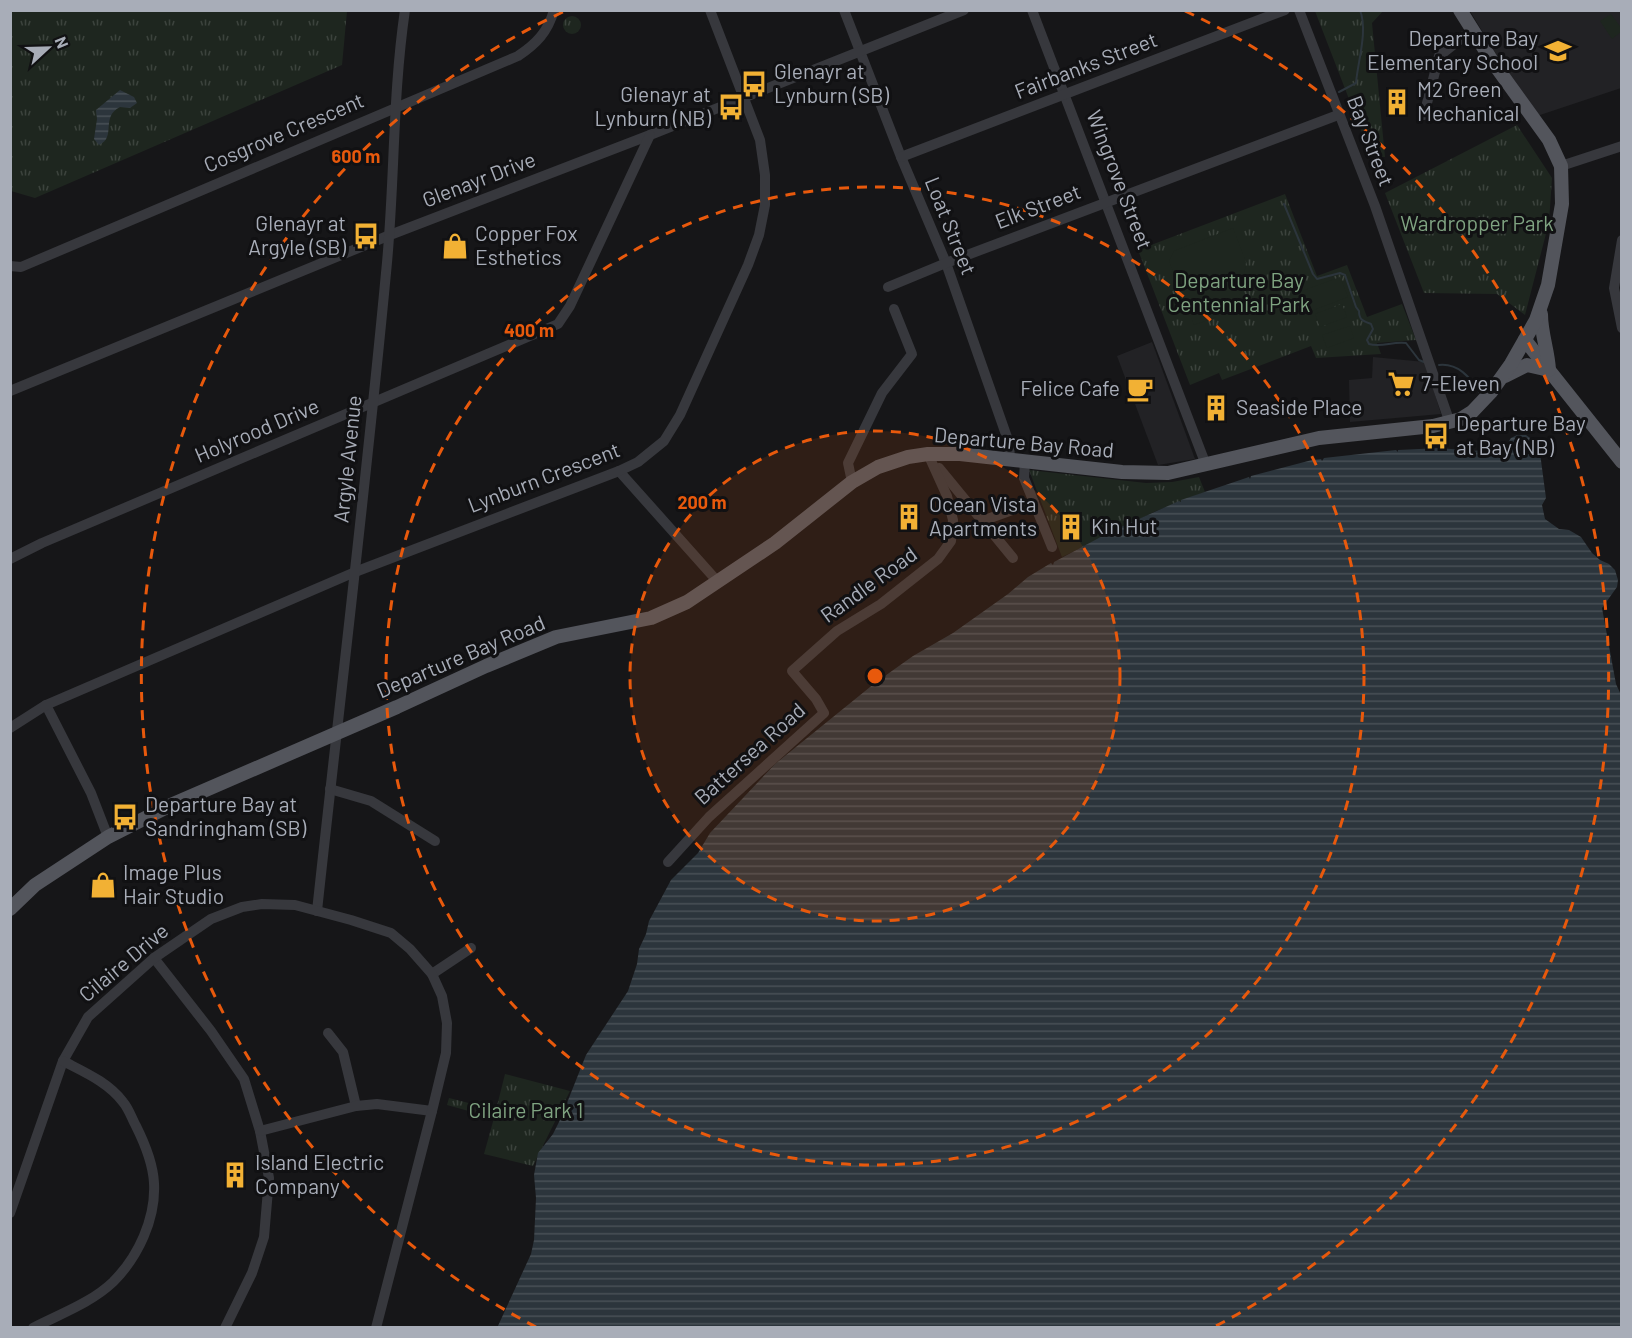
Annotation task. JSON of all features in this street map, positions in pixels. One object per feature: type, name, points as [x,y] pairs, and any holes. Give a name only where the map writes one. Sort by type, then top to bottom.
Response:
[{"type":"main road","name":"Departure Bay Road","points":[[10,909],[35,885],[108,837],[171,805],[556,637],[651,618],[687,602],[775,543],[852,482],[878,466],[928,454],[960,454],[1122,472],[1168,473],[1319,438],[1450,423],[1472,412],[1501,378],[1525,340],[1541,308],[1548,285],[1562,204],[1561,166],[1549,140],[1510,87],[1460,10]]},
{"type":"main road","points":[[1541,308],[1541,329],[1549,369]]},
{"type":"main road","points":[[1525,340],[1622,462]]},
{"type":"main road","points":[[1501,378],[1523,365],[1549,369]]},
{"type":"street","name":"Argyle Avenue","points":[[316,911],[374,402],[390,235],[394,107],[399,46],[405,10]]},
{"type":"street","name":"Cosgrove Crescent","points":[[10,266],[21,267],[518,56],[536,44],[550,24],[554,10]]},
{"type":"street","name":"Lynburn Crescent","points":[[10,728],[46,705],[355,572],[619,471],[638,462],[664,441],[680,415],[748,265],[759,234],[765,205],[765,175],[760,140],[710,10]]},
{"type":"street","name":"Loat Street","points":[[844,10],[901,157],[946,263],[1009,443],[1010,459]]},
{"type":"street","name":"Glenayr Drive","points":[[10,391],[390,235],[964,10]]},
{"type":"street","name":"Wingrove Street","points":[[1032,10],[1206,465]]},
{"type":"street","name":"Fairbanks Street","points":[[901,157],[1285,10]]},
{"type":"street","name":"Bay Street","points":[[1299,10],[1375,206],[1450,423]]},
{"type":"street","points":[[1425,115],[1439,56],[1472,30]]},
{"type":"street","name":"Elk Street","points":[[888,287],[1338,115]]},
{"type":"street","name":"Holyrood Drive","points":[[10,559],[42,543],[558,324],[570,306],[650,135]]},
{"type":"street","points":[[1561,166],[1622,146]]},
{"type":"street","points":[[1622,240],[1614,288],[1622,328]]},
{"type":"street","points":[[852,482],[848,463],[882,393],[912,354],[894,309]]},
{"type":"street","points":[[928,454],[1013,558]]},
{"type":"street","name":"Randle Road","points":[[792,671],[837,631],[881,604],[938,559],[951,541],[952,520],[947,495],[928,454]]},
{"type":"street","points":[[1025,461],[1024,478],[1052,547]]},
{"type":"street","points":[[619,471],[718,582]]},
{"type":"street","points":[[982,521],[1034,502]]},
{"type":"street","name":"Battersea Road","points":[[668,862],[709,817],[824,713],[816,699],[792,671]]},
{"type":"street","points":[[46,705],[91,793],[108,837]]},
{"type":"street","points":[[330,789],[371,801],[435,841]]},
{"type":"street","name":"Cilaire Drive","points":[[10,1213],[16,1178],[63,1061],[88,1017],[154,958],[211,919],[242,907],[262,904],[295,905],[391,933],[410,949],[432,974],[442,996],[447,1023],[446,1053],[375,1328]]},
{"type":"street","points":[[432,974],[471,948]]},
{"type":"street","points":[[154,958],[211,1031],[243,1080],[260,1131],[268,1178],[264,1237],[252,1273],[225,1328]]},
{"type":"street","points":[[328,1033],[343,1052],[356,1106]]},
{"type":"street","points":[[33,1328],[88,1300],[112,1282],[129,1263],[143,1239],[152,1209],[154,1182],[146,1146],[123,1102],[99,1080],[63,1061]]},
{"type":"street","points":[[260,1131],[356,1106],[376,1104],[432,1112]]},
{"type":"shaded area","name":"Departure Bay Elementary School","points":[[1470,11],[1621,11],[1621,88],[1534,117]]},
{"type":"shaded area","points":[[120,90],[134,97],[137,103],[130,108],[120,107],[114,111],[109,121],[107,137],[99,145],[94,139],[96,110]]},
{"type":"shaded area","points":[[1152,342],[1195,459],[1158,465],[1117,356]]},
{"type":"shaded area","points":[[1373,357],[1425,362],[1441,414],[1350,422],[1349,380],[1372,378]]},
{"type":"shaded area","points":[[1517,435],[1526,435],[1533,440],[1540,453],[1546,498],[1542,505],[1545,519],[1559,529],[1569,530],[1581,537],[1592,553],[1615,570],[1618,580],[1617,587],[1602,608],[1616,684],[1622,697],[1621,1327],[497,1328],[531,1254],[536,1198],[534,1175],[538,1153],[553,1134],[561,1118],[586,1055],[628,991],[649,921],[671,880],[698,853],[710,833],[775,764],[875,683],[913,656],[953,633],[1028,577],[1110,532],[1112,534],[1112,531],[1181,502],[1181,500],[1249,477],[1250,479],[1251,476],[1312,460],[1321,459],[1322,461],[1324,458],[1396,450],[1398,452],[1398,450],[1440,448],[1473,451],[1499,448]]},
{"type":"green space","points":[[10,11],[347,11],[342,65],[35,198],[11,191]]},
{"type":"green space","points":[[1315,11],[1383,11],[1372,23],[1385,157],[1371,156]]},
{"type":"green space","points":[[1611,14],[1622,29],[1612,39],[1600,21]]},
{"type":"green space","points":[[572,16],[578,19],[581,25],[578,31],[572,34],[566,31],[563,25],[566,19]]},
{"type":"green space","name":"Wardropper Park","points":[[1517,125],[1552,178],[1549,222],[1525,315],[1497,294],[1424,293],[1385,193]]},
{"type":"green space","name":"Departure Bay Centennial Park","points":[[1285,194],[1317,276],[1347,265],[1367,317],[1402,304],[1416,340],[1377,343],[1381,354],[1316,358],[1311,346],[1222,380],[1219,373],[1190,385],[1138,250]]},
{"type":"green space","points":[[1233,228],[1246,262],[1242,290],[1232,307],[1216,317],[1194,325],[1169,261],[1174,251]]},
{"type":"green space","points":[[1340,277],[1348,297],[1306,313],[1299,292]]},
{"type":"green space","points":[[1342,304],[1347,317],[1320,327],[1315,314]]},
{"type":"green space","points":[[1350,326],[1354,338],[1327,348],[1322,335]]},
{"type":"green space","points":[[1029,470],[1146,483],[1172,482],[1199,477],[1205,492],[1156,511],[1062,557]]},
{"type":"green space","name":"Cilaire Park 1","points":[[505,1074],[570,1091],[533,1166],[484,1154],[494,1118],[447,1105],[449,1098],[496,1110]]},
{"type":"waterway","points":[[1339,92],[1356,83],[1363,36],[1360,10]]},
{"type":"waterway","points":[[1284,204],[1317,279],[1340,273],[1345,275],[1361,318],[1371,324],[1373,329],[1367,340],[1369,344],[1406,343],[1419,360],[1424,362]]},
{"type":"waterway","points":[[1439,365],[1452,366],[1463,372],[1479,392]]},
{"type":"place","name":"Departure Bay Elementary School","points":[[1558,51]]},
{"type":"place","name":"Glenayr at Lynburn (SB)","points":[[754,84]]},
{"type":"place","name":"M2 Green Mechanical","points":[[1397,102]]},
{"type":"place","name":"Glenayr at Lynburn (NB)","points":[[731,107]]},
{"type":"place","name":"Glenayr at Argyle (SB)","points":[[366,236]]},
{"type":"place","name":"Copper Fox Esthetics","points":[[455,246]]},
{"type":"place","name":"7-Eleven","points":[[1401,384]]},
{"type":"place","name":"Felice Cafe","points":[[1140,389]]},
{"type":"place","name":"Seaside Place","points":[[1216,408]]},
{"type":"place","name":"Departure Bay at Bay (NB)","points":[[1436,436]]},
{"type":"place","name":"Ocean Vista Apartments","points":[[909,517]]},
{"type":"place","name":"Kin Hut","points":[[1071,527]]},
{"type":"place","name":"Departure Bay at Sandringham (SB)","points":[[125,817]]},
{"type":"place","name":"Image Plus Hair Studio","points":[[103,885]]},
{"type":"place","name":"Island Electric Company","points":[[235,1175]]}]
